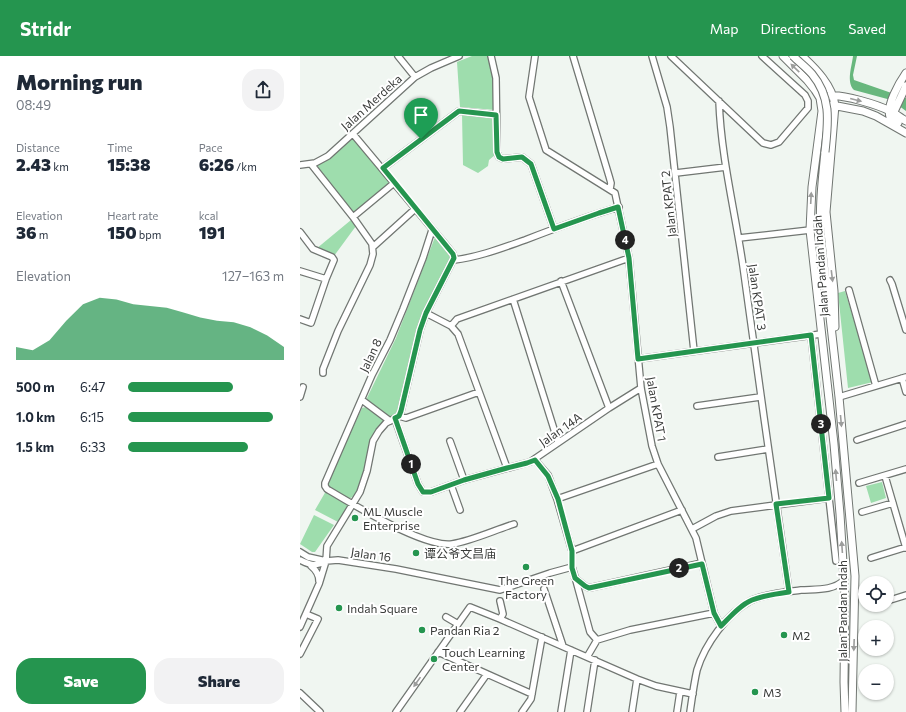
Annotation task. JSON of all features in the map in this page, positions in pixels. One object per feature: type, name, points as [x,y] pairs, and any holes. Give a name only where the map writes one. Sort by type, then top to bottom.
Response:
[{"type":"main road","points":[[782,56],[807,80],[820,98],[833,96],[844,97],[878,106],[894,103]]},
{"type":"main road","points":[[793,56],[812,73],[821,86],[828,109],[828,122],[820,194],[820,212],[832,334]]},
{"type":"main road","name":"Jalan Pandan Indah","points":[[802,56],[826,82],[833,96],[835,105],[826,199],[828,236],[834,291],[835,325],[832,334],[839,397],[854,576],[852,712]]},
{"type":"main road","points":[[807,80],[816,80],[818,74],[817,71]]},
{"type":"main road","points":[[889,115],[906,73]]},
{"type":"main road","points":[[898,94],[906,86]]},
{"type":"main road","name":"Jalan Pandan Indah","points":[[820,98],[822,106],[821,124],[812,187],[810,230],[834,444],[846,596],[844,676],[845,712]]},
{"type":"main road","points":[[894,103],[906,121]]},
{"type":"main road","points":[[822,106],[835,105],[889,115],[906,121]]},
{"type":"main road","points":[[878,106],[906,128]]},
{"type":"main road","points":[[889,115],[906,133]]},
{"type":"main road","points":[[821,124],[824,121],[829,120],[834,125]]},
{"type":"street","points":[[398,56],[415,77]]},
{"type":"street","points":[[442,56],[446,61]]},
{"type":"street","name":"Jalan Merdeka","points":[[300,165],[311,164],[328,156],[415,77],[431,68],[459,56]]},
{"type":"street","points":[[491,56],[496,78],[497,152],[499,157],[503,159],[522,157],[531,164],[554,229]]},
{"type":"street","points":[[535,56],[529,96],[546,150],[610,189]]},
{"type":"street","name":"Jalan KPAT 1","points":[[573,56],[611,183],[610,189],[615,193],[629,258],[641,388],[652,446],[658,464],[696,538],[714,613],[721,626]]},
{"type":"street","name":"Jalan KPAT 2","points":[[652,56],[667,107],[676,173],[694,351]]},
{"type":"street","points":[[672,56],[763,144],[772,145],[779,142],[808,108],[808,101],[805,95],[762,56]]},
{"type":"street","name":"Jalan KPAT 3","points":[[719,101],[726,167],[739,238],[760,397],[789,592]]},
{"type":"street","points":[[383,168],[459,111],[496,115]]},
{"type":"street","points":[[300,627],[319,584],[326,562],[327,546],[354,505],[360,492],[367,471],[373,440],[379,431],[395,418],[426,313],[454,259],[453,254],[383,168],[353,134]]},
{"type":"street","points":[[311,164],[353,217],[373,247],[370,265],[338,331],[323,369],[323,373]]},
{"type":"street","points":[[676,173],[726,167]]},
{"type":"street","points":[[353,217],[394,183]]},
{"type":"street","points":[[454,259],[470,258],[505,247],[618,207]]},
{"type":"street","points":[[373,247],[416,209]]},
{"type":"street","name":"Jalan 8","points":[[354,505],[327,489],[325,483],[403,309],[424,258],[432,230]]},
{"type":"street","points":[[739,238],[810,230]]},
{"type":"street","points":[[300,232],[313,248],[334,258],[334,263],[326,279],[311,323],[300,319]]},
{"type":"street","points":[[450,326],[457,319],[629,258]]},
{"type":"street","points":[[300,271],[326,279]]},
{"type":"street","points":[[890,280],[906,330]]},
{"type":"street","points":[[561,282],[609,408]]},
{"type":"street","points":[[848,290],[876,386]]},
{"type":"street","points":[[513,299],[558,442]]},
{"type":"street","points":[[426,313],[450,326],[458,334],[507,468]]},
{"type":"street","points":[[638,359],[821,334]]},
{"type":"street","points":[[811,335],[836,561]]},
{"type":"street","points":[[839,397],[904,378],[906,392]]},
{"type":"street","points":[[300,396],[303,387]]},
{"type":"street","name":"Jalan 14A","points":[[395,418],[418,484],[423,492],[431,492],[464,480],[535,460],[558,442],[641,388]]},
{"type":"street","points":[[362,400],[395,418],[406,418],[479,392]]},
{"type":"street","points":[[697,406],[760,397]]},
{"type":"street","points":[[857,440],[906,424]]},
{"type":"street","points":[[450,442],[464,480]]},
{"type":"street","points":[[718,457],[768,450]]},
{"type":"street","points":[[535,460],[548,476],[558,499],[572,551],[572,568],[590,632],[597,640]]},
{"type":"street","points":[[558,499],[658,464]]},
{"type":"street","points":[[859,483],[906,469]]},
{"type":"street","points":[[871,558],[906,548],[885,476]]},
{"type":"street","points":[[451,485],[460,510]]},
{"type":"street","points":[[692,529],[716,516],[731,511],[829,498]]},
{"type":"street","points":[[862,512],[893,503]]},
{"type":"street","points":[[354,505],[413,535],[443,544],[460,542],[514,524]]},
{"type":"street","points":[[572,551],[682,510]]},
{"type":"street","points":[[300,552],[326,562]]},
{"type":"street","points":[[300,560],[316,569],[319,584]]},
{"type":"street","name":"Jalan 16","points":[[326,562],[338,560],[396,569],[500,590],[550,573],[572,568]]},
{"type":"street","points":[[311,566],[320,565],[326,562]]},
{"type":"street","points":[[575,578],[589,588],[702,564]]},
{"type":"street","points":[[690,712],[697,671],[702,657],[721,626],[734,613],[751,601],[765,596],[834,587],[844,580]]},
{"type":"street","points":[[834,587],[846,596]]},
{"type":"street","points":[[544,589],[562,646]]},
{"type":"street","points":[[894,599],[906,595]]},
{"type":"street","points":[[500,601],[503,614],[500,619]]},
{"type":"street","points":[[396,712],[470,607],[637,679],[656,686],[693,694]]},
{"type":"street","points":[[587,657],[597,640],[630,630],[714,613]]},
{"type":"street","points":[[300,654],[318,619],[306,614]]},
{"type":"street","points":[[446,617],[458,624]]},
{"type":"street","points":[[522,712],[531,699],[542,637]]},
{"type":"street","points":[[562,712],[571,650]]},
{"type":"street","points":[[438,652],[532,694]]},
{"type":"street","points":[[587,712],[595,660]]},
{"type":"street","points":[[460,712],[487,674]]},
{"type":"street","points":[[632,712],[637,679]]},
{"type":"street","points":[[678,712],[680,692]]},
{"type":"street","points":[[300,693],[320,712]]},
{"type":"shaded area","points":[[472,56],[488,56],[494,78],[495,110],[460,107],[457,62]]},
{"type":"shaded area","points":[[853,56],[857,56],[853,75],[854,80],[906,98],[906,111],[891,100],[854,90],[850,83]]},
{"type":"shaded area","points":[[462,114],[494,117],[495,155],[489,160],[488,166],[478,173],[463,165]]},
{"type":"shaded area","points":[[352,138],[381,168],[392,182],[353,215],[316,164]]},
{"type":"shaded area","points":[[351,220],[356,226],[334,256],[316,249]]},
{"type":"shaded area","points":[[435,237],[451,254],[451,260],[423,313],[398,413],[390,417],[366,400],[396,338]]},
{"type":"shaded area","points":[[845,291],[873,382],[848,388],[838,293]]},
{"type":"shaded area","points":[[366,407],[385,420],[375,431],[364,475],[357,494],[349,499],[329,488],[328,481],[362,408]]},
{"type":"shaded area","points":[[882,482],[886,498],[871,503],[866,486]]},
{"type":"shaded area","points":[[326,491],[349,505],[338,522],[315,510]]},
{"type":"shaded area","points":[[314,515],[334,525],[315,552],[312,552],[300,544]]},
{"type":"place","name":"ML Muscle Enterprise","points":[[355,518]]},
{"type":"place","name":"谭公爷文昌庙","points":[[416,553]]},
{"type":"place","name":"The Green Factory","points":[[526,567]]},
{"type":"place","name":"Indah Square","points":[[339,608]]},
{"type":"place","name":"Pandan Ria 2","points":[[422,630]]},
{"type":"place","name":"M2","points":[[784,635]]},
{"type":"place","name":"Touch Learning Center","points":[[434,659]]},
{"type":"place","name":"M3","points":[[755,692]]},
{"type":"route","points":[[459,111],[496,115],[497,152],[499,157],[503,159],[522,157],[531,164],[554,229],[618,207],[629,258],[638,359],[811,335],[829,498],[776,504],[789,592],[765,596],[751,601],[734,613],[721,626],[714,613],[702,564],[589,588],[585,586],[575,578],[572,568],[572,551],[558,499],[550,479],[535,460],[464,480],[431,492],[423,492],[418,484],[395,418],[399,416],[401,411],[420,330],[426,313],[454,258],[453,254],[383,168],[421,139],[459,111]]}]
